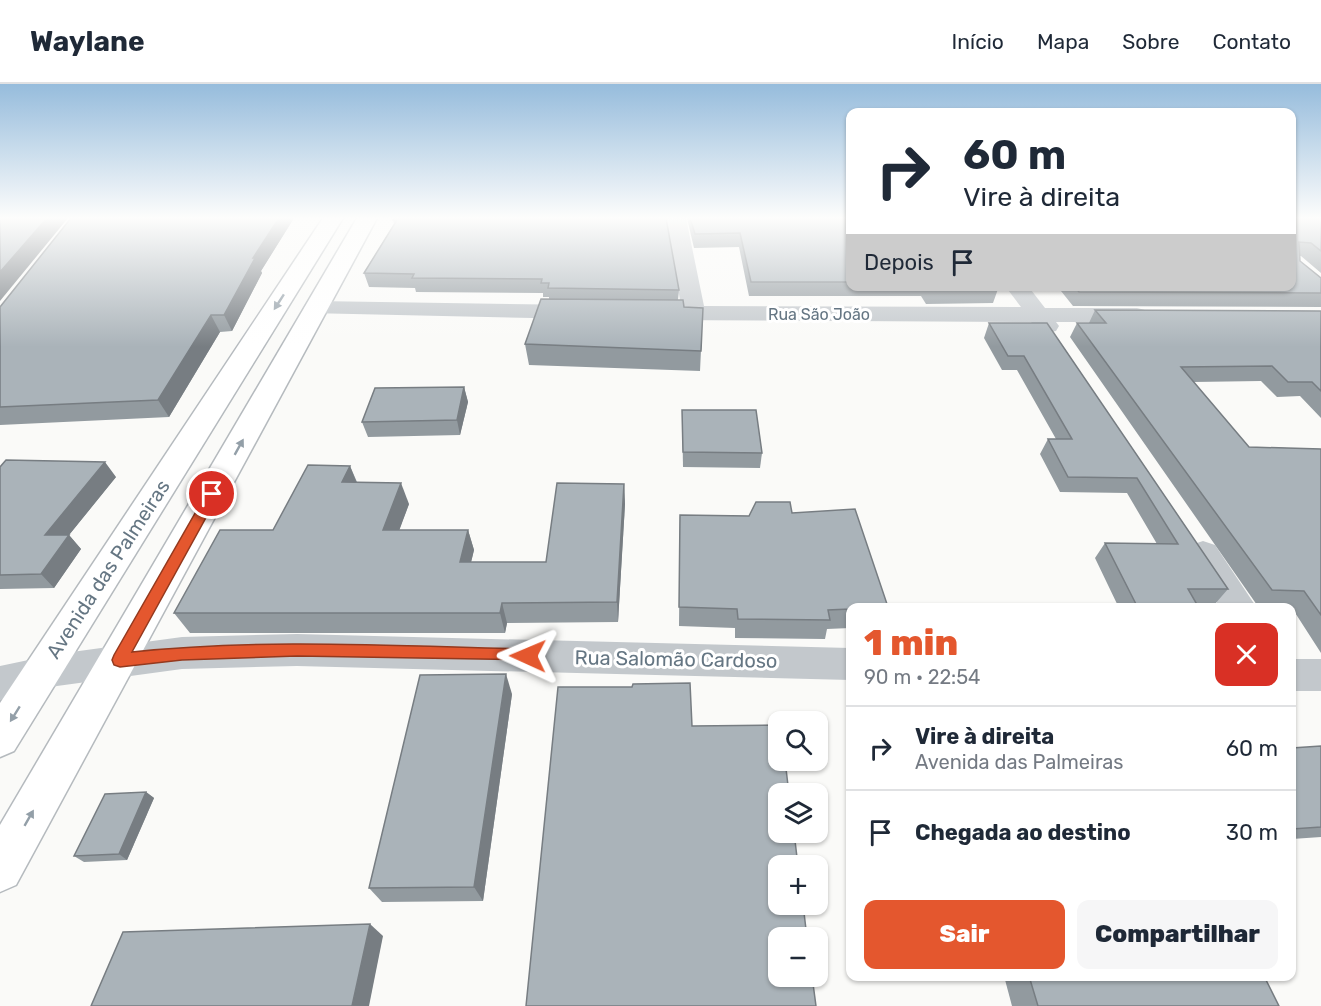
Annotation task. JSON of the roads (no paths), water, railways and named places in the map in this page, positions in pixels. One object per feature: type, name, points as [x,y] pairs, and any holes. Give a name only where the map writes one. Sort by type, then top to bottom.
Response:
[{"type":"main road","name":"Avenida das Palmeiras","points":[[0,738],[305,261]]},
{"type":"main road","points":[[0,869],[120,660],[343,261]]},
{"type":"street","points":[[684,261],[694,314]]},
{"type":"street","points":[[1020,291],[1040,314],[1060,344]]},
{"type":"street","points":[[316,308],[600,312]]},
{"type":"street","name":"Rua São João","points":[[635,313],[1157,315]]},
{"type":"street","points":[[1186,529],[1236,603]]},
{"type":"street","name":"Rua Salomão Cardoso","points":[[0,683],[41,673],[182,653],[297,650],[846,664]]},
{"type":"street","points":[[1296,675],[1321,675]]}]
